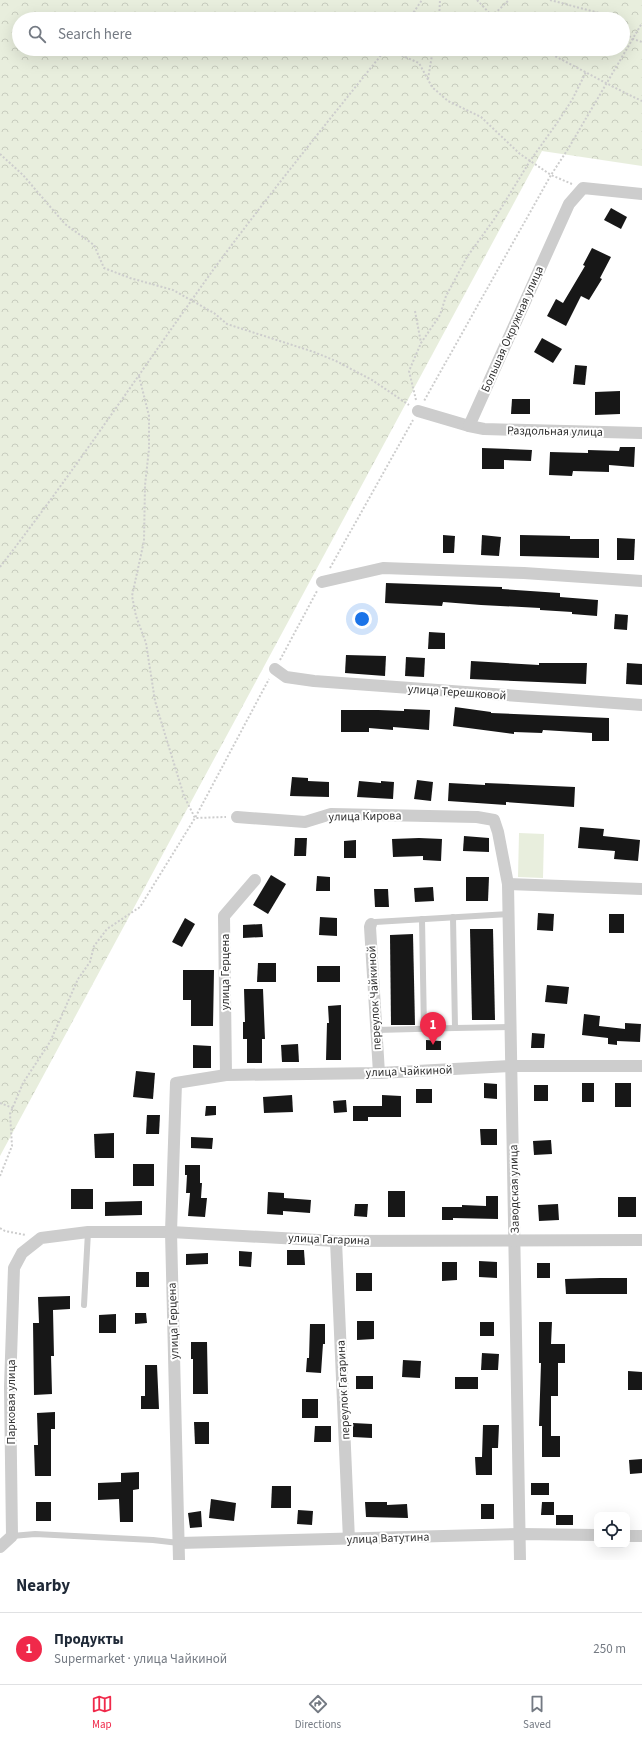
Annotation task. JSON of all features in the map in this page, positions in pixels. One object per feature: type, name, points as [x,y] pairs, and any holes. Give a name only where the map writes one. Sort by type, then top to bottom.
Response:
[{"type":"street","points":[[583,188],[642,194]]},
{"type":"street","name":"Большая Окружная улица","points":[[469,426],[569,204],[583,188]]},
{"type":"street","points":[[418,411],[469,426]]},
{"type":"street","name":"Раздольная улица","points":[[469,426],[484,429],[642,433]]},
{"type":"street","points":[[322,582],[382,568],[524,572],[642,581]]},
{"type":"street","name":"улица Терешковой","points":[[275,669],[286,677],[314,682],[642,705]]},
{"type":"street","name":"улица Кирова","points":[[237,817],[305,822],[331,814],[477,817],[494,820]]},
{"type":"street","name":"Заводская улица","points":[[494,820],[498,832],[508,884],[512,1027],[514,1241],[520,1560]]},
{"type":"street","name":"улица Герцена","points":[[226,1075],[224,916],[256,880]]},
{"type":"street","points":[[508,884],[642,889]]},
{"type":"street","name":"переулок Чайкиной","points":[[371,924],[379,1073]]},
{"type":"street","name":"улица Чайкиной","points":[[176,1082],[226,1075],[379,1073],[512,1066],[642,1066]]},
{"type":"street","name":"улица Герцена","points":[[176,1082],[171,1232],[179,1560]]},
{"type":"street","name":"улица Гагарина","points":[[41,1238],[88,1232],[171,1232],[336,1241],[642,1240]]},
{"type":"street","name":"Парковая улица","points":[[12,1536],[10,1387],[14,1268],[22,1253],[41,1238]]},
{"type":"street","name":"переулок Гагарина","points":[[336,1241],[349,1540]]},
{"type":"street","name":"улица Ватутина","points":[[179,1543],[349,1540],[520,1534],[594,1535]]},
{"type":"street","points":[[0,1547],[12,1536]]},
{"type":"street","points":[[630,1536],[642,1536]]},
{"type":"lane","points":[[371,924],[375,922],[509,914]]},
{"type":"lane","points":[[453,917],[455,1028]]},
{"type":"lane","points":[[422,919],[424,1029]]},
{"type":"lane","points":[[376,1030],[512,1027]]},
{"type":"lane","points":[[84,1305],[88,1232]]},
{"type":"lane","points":[[12,1536],[67,1536],[153,1540],[179,1543]]},
{"type":"path","points":[[414,12],[422,0]]},
{"type":"path","points":[[439,12],[440,0]]},
{"type":"path","points":[[477,0],[488,12]]},
{"type":"path","points":[[499,12],[509,0]]},
{"type":"path","points":[[550,0],[595,12]]},
{"type":"path","points":[[630,44],[642,23]]},
{"type":"path","points":[[630,37],[642,42]]},
{"type":"path","points":[[0,566],[36,520],[193,300],[284,176],[380,56]]},
{"type":"path","points":[[402,56],[419,63],[432,87],[448,101],[481,116],[520,154],[551,175],[583,188]]},
{"type":"path","points":[[428,79],[432,56]]},
{"type":"path","points":[[555,56],[606,84],[642,101]]},
{"type":"path","points":[[551,175],[623,56]]},
{"type":"path","points":[[418,411],[409,371],[421,343],[440,315],[446,296],[467,257],[495,218],[530,161],[558,123],[586,72]]},
{"type":"path","points":[[0,154],[24,175],[65,224],[94,246],[104,268],[130,278],[173,290],[214,313],[227,324],[314,352],[336,361],[372,380],[418,411]]},
{"type":"path","points":[[415,311],[421,343]]},
{"type":"path","points":[[139,376],[149,416],[149,449],[145,485],[144,541],[132,596],[136,616],[146,643],[155,701],[184,796],[196,818],[237,817]]},
{"type":"path","points":[[0,1103],[13,1108]]},
{"type":"path","points":[[0,1228],[4,1231],[41,1238]]},
{"type":"green space","points":[[0,0],[642,0],[642,166],[542,151],[0,1156]]},
{"type":"green space","points":[[519,833],[544,834],[543,878],[518,877]]},
{"type":"building","points":[[611,208],[627,217],[621,229],[604,220]]},
{"type":"building","points":[[592,248],[611,257],[600,278],[602,279],[589,300],[581,296],[566,326],[547,316],[556,299],[563,303],[585,266],[583,265]]},
{"type":"building","points":[[542,338],[562,349],[553,363],[534,352]]},
{"type":"building","points":[[575,365],[587,366],[585,385],[573,384]]},
{"type":"building","points":[[620,391],[620,414],[595,415],[595,392]]},
{"type":"building","points":[[512,399],[530,399],[530,414],[511,414]]},
{"type":"building","points":[[620,447],[635,447],[634,467],[609,465],[609,472],[573,471],[572,476],[549,475],[550,452],[588,453],[588,450],[619,451]]},
{"type":"building","points":[[482,448],[532,450],[531,461],[504,460],[504,469],[482,469]]},
{"type":"building","points":[[443,535],[455,536],[454,553],[443,553]]},
{"type":"building","points":[[482,535],[501,537],[499,556],[481,555]]},
{"type":"building","points":[[520,535],[570,536],[570,539],[599,539],[599,558],[520,556]]},
{"type":"building","points":[[617,538],[635,539],[634,560],[617,560]]},
{"type":"building","points":[[386,583],[502,587],[502,589],[560,593],[560,597],[598,600],[597,616],[572,614],[572,612],[540,610],[540,608],[443,602],[442,606],[385,603]]},
{"type":"building","points":[[615,614],[628,615],[627,630],[614,629]]},
{"type":"building","points":[[429,632],[445,633],[445,649],[428,649]]},
{"type":"building","points":[[346,655],[386,656],[385,676],[345,673]]},
{"type":"building","points":[[406,657],[425,658],[424,677],[405,676]]},
{"type":"building","points":[[471,661],[539,665],[539,663],[587,663],[586,684],[470,679]]},
{"type":"building","points":[[627,663],[642,664],[642,685],[626,684]]},
{"type":"building","points":[[455,707],[491,713],[609,718],[609,741],[592,741],[592,733],[543,730],[542,733],[514,732],[514,734],[453,726]]},
{"type":"building","points":[[404,709],[430,710],[429,730],[393,727],[393,730],[369,728],[369,732],[341,732],[341,710],[404,711]]},
{"type":"building","points":[[292,777],[308,778],[308,781],[329,782],[329,797],[290,796]]},
{"type":"building","points":[[417,780],[433,782],[431,801],[414,799]]},
{"type":"building","points":[[359,781],[381,783],[381,781],[394,782],[393,799],[357,797]]},
{"type":"building","points":[[449,783],[575,787],[574,807],[506,802],[506,805],[448,801]]},
{"type":"building","points":[[580,827],[604,829],[603,836],[640,840],[638,861],[614,859],[615,851],[578,848]]},
{"type":"building","points":[[464,836],[489,838],[489,852],[463,851]]},
{"type":"building","points":[[295,838],[307,838],[306,856],[294,856]]},
{"type":"building","points":[[392,839],[442,839],[441,861],[423,860],[423,856],[393,857]]},
{"type":"building","points":[[356,840],[356,858],[344,858],[344,841]]},
{"type":"building","points":[[271,875],[286,884],[268,914],[253,905]]},
{"type":"building","points":[[317,876],[330,877],[330,891],[316,891]]},
{"type":"building","points":[[466,877],[489,877],[488,901],[466,901]]},
{"type":"building","points":[[433,887],[434,901],[415,902],[414,888]]},
{"type":"building","points":[[374,889],[388,889],[389,907],[375,907]]},
{"type":"building","points":[[538,913],[554,914],[553,931],[537,930]]},
{"type":"building","points":[[609,914],[624,914],[624,933],[609,933]]},
{"type":"building","points":[[320,917],[337,918],[337,936],[319,935]]},
{"type":"building","points":[[185,918],[195,924],[182,947],[172,942]]},
{"type":"building","points":[[262,924],[263,937],[243,938],[243,925]]},
{"type":"building","points":[[470,929],[493,929],[495,1020],[472,1020]]},
{"type":"building","points":[[413,934],[415,1025],[391,1025],[390,935]]},
{"type":"building","points":[[258,963],[276,963],[276,982],[257,982]]},
{"type":"building","points":[[317,966],[340,966],[340,982],[317,982]]},
{"type":"building","points":[[183,970],[214,970],[213,1026],[191,1026],[191,1000],[183,1000]]},
{"type":"building","points":[[547,985],[569,987],[567,1004],[545,1002]]},
{"type":"building","points":[[244,989],[263,989],[265,1039],[262,1039],[262,1063],[247,1063],[247,1039],[243,1039],[243,1022],[245,1022]]},
{"type":"building","points":[[341,1005],[341,1060],[326,1060],[327,1023],[329,1023],[328,1006]]},
{"type":"building","points":[[584,1014],[600,1016],[599,1026],[625,1029],[625,1023],[641,1024],[640,1042],[617,1041],[617,1045],[608,1044],[608,1038],[582,1035]]},
{"type":"building","points":[[532,1033],[545,1034],[544,1048],[531,1048]]},
{"type":"building","points":[[426,1040],[441,1041],[441,1050],[426,1050]]},
{"type":"building","points":[[298,1044],[299,1062],[282,1062],[281,1045]]},
{"type":"building","points":[[193,1045],[211,1046],[211,1068],[193,1068]]},
{"type":"building","points":[[136,1071],[155,1073],[153,1099],[133,1097]]},
{"type":"building","points":[[484,1083],[497,1084],[497,1099],[484,1098]]},
{"type":"building","points":[[582,1083],[594,1083],[594,1102],[582,1102]]},
{"type":"building","points":[[615,1083],[631,1083],[631,1107],[615,1107]]},
{"type":"building","points":[[534,1085],[548,1085],[548,1101],[534,1101]]},
{"type":"building","points":[[416,1089],[432,1089],[432,1103],[416,1103]]},
{"type":"building","points":[[292,1095],[293,1112],[264,1113],[263,1097]]},
{"type":"building","points":[[382,1095],[401,1096],[401,1117],[368,1117],[368,1121],[353,1121],[353,1106],[382,1106]]},
{"type":"building","points":[[346,1100],[347,1112],[334,1113],[333,1101]]},
{"type":"building","points":[[206,1106],[216,1106],[216,1115],[205,1116]]},
{"type":"building","points":[[147,1115],[160,1115],[159,1134],[146,1134]]},
{"type":"building","points":[[480,1129],[497,1129],[497,1145],[481,1145]]},
{"type":"building","points":[[114,1133],[114,1158],[95,1158],[94,1134]]},
{"type":"building","points":[[191,1137],[213,1138],[212,1149],[191,1148]]},
{"type":"building","points":[[551,1140],[552,1154],[534,1155],[533,1141]]},
{"type":"building","points":[[133,1164],[154,1164],[154,1186],[133,1186]]},
{"type":"building","points":[[185,1165],[200,1165],[200,1183],[202,1183],[201,1198],[207,1198],[205,1217],[188,1216],[190,1193],[186,1193],[187,1175],[185,1175]]},
{"type":"building","points":[[71,1189],[93,1189],[93,1209],[71,1209]]},
{"type":"building","points":[[388,1191],[405,1191],[405,1217],[388,1217]]},
{"type":"building","points":[[268,1192],[284,1193],[284,1198],[311,1200],[310,1213],[283,1211],[283,1215],[267,1214]]},
{"type":"building","points":[[486,1196],[498,1196],[498,1219],[453,1218],[453,1220],[442,1220],[442,1207],[462,1207],[462,1205],[486,1206]]},
{"type":"building","points":[[618,1197],[636,1197],[636,1217],[618,1217]]},
{"type":"building","points":[[142,1201],[142,1215],[105,1216],[105,1202]]},
{"type":"building","points":[[355,1204],[368,1204],[367,1217],[354,1216]]},
{"type":"building","points":[[558,1204],[559,1220],[539,1221],[538,1205]]},
{"type":"building","points":[[287,1250],[304,1250],[305,1265],[287,1265]]},
{"type":"building","points":[[239,1251],[252,1252],[251,1267],[239,1266]]},
{"type":"building","points":[[208,1253],[208,1264],[186,1265],[186,1254]]},
{"type":"building","points":[[479,1261],[497,1262],[497,1278],[479,1277]]},
{"type":"building","points":[[442,1262],[457,1262],[457,1280],[442,1281]]},
{"type":"building","points":[[537,1263],[550,1263],[550,1278],[537,1278]]},
{"type":"building","points":[[136,1272],[149,1272],[149,1287],[136,1287]]},
{"type":"building","points":[[356,1273],[372,1273],[372,1291],[356,1291]]},
{"type":"building","points":[[627,1278],[627,1294],[566,1294],[565,1279]]},
{"type":"building","points":[[70,1296],[70,1309],[53,1310],[54,1356],[51,1356],[52,1394],[34,1395],[33,1323],[39,1323],[38,1297]]},
{"type":"building","points":[[135,1313],[146,1313],[147,1323],[135,1324]]},
{"type":"building","points":[[116,1314],[116,1333],[99,1333],[99,1315]]},
{"type":"building","points":[[357,1321],[374,1321],[374,1339],[357,1340]]},
{"type":"building","points":[[480,1322],[494,1322],[494,1336],[480,1336]]},
{"type":"building","points":[[539,1322],[552,1322],[551,1344],[565,1344],[565,1363],[558,1363],[558,1396],[551,1396],[551,1436],[560,1436],[560,1457],[542,1457],[542,1426],[539,1426],[541,1363],[539,1363]]},
{"type":"building","points":[[310,1324],[325,1324],[325,1344],[323,1344],[321,1373],[306,1372],[307,1358],[309,1358]]},
{"type":"building","points":[[191,1342],[207,1342],[208,1394],[193,1394],[193,1359],[191,1359]]},
{"type":"building","points":[[482,1353],[499,1354],[498,1370],[481,1370]]},
{"type":"building","points":[[403,1360],[421,1361],[420,1378],[402,1377]]},
{"type":"building","points":[[145,1365],[157,1365],[159,1409],[141,1409],[141,1396],[145,1396]]},
{"type":"building","points":[[628,1371],[642,1372],[642,1390],[628,1390]]},
{"type":"building","points":[[356,1376],[373,1376],[373,1389],[356,1389]]},
{"type":"building","points":[[455,1377],[478,1377],[478,1389],[455,1389]]},
{"type":"building","points":[[302,1399],[318,1399],[318,1418],[302,1418]]},
{"type":"building","points":[[55,1412],[55,1429],[51,1429],[51,1476],[35,1476],[34,1445],[38,1445],[37,1413]]},
{"type":"building","points":[[194,1422],[209,1422],[209,1444],[195,1444]]},
{"type":"building","points":[[353,1423],[372,1424],[372,1438],[353,1437]]},
{"type":"building","points":[[483,1425],[499,1425],[498,1448],[492,1448],[492,1475],[476,1475],[475,1457],[482,1457]]},
{"type":"building","points":[[315,1426],[331,1426],[331,1442],[314,1442]]},
{"type":"building","points":[[642,1459],[642,1473],[630,1474],[629,1460]]},
{"type":"building","points":[[139,1472],[139,1489],[133,1490],[133,1522],[120,1522],[119,1499],[98,1500],[98,1483],[121,1482],[121,1473]]},
{"type":"building","points":[[531,1483],[549,1483],[549,1495],[531,1495]]},
{"type":"building","points":[[272,1486],[291,1486],[291,1508],[271,1508]]},
{"type":"building","points":[[211,1499],[236,1503],[234,1521],[209,1518]]},
{"type":"building","points":[[36,1502],[51,1502],[51,1521],[36,1521]]},
{"type":"building","points":[[365,1502],[387,1502],[387,1505],[407,1504],[408,1518],[366,1517]]},
{"type":"building","points":[[542,1502],[554,1502],[554,1515],[541,1515]]},
{"type":"building","points":[[481,1504],[494,1504],[494,1519],[481,1519]]},
{"type":"building","points":[[298,1510],[313,1511],[312,1525],[297,1524]]},
{"type":"building","points":[[201,1511],[202,1527],[190,1528],[188,1513]]},
{"type":"building","points":[[556,1515],[573,1515],[573,1525],[556,1525]]},
{"type":"place","name":"Продукты","points":[[433,1045]]}]
